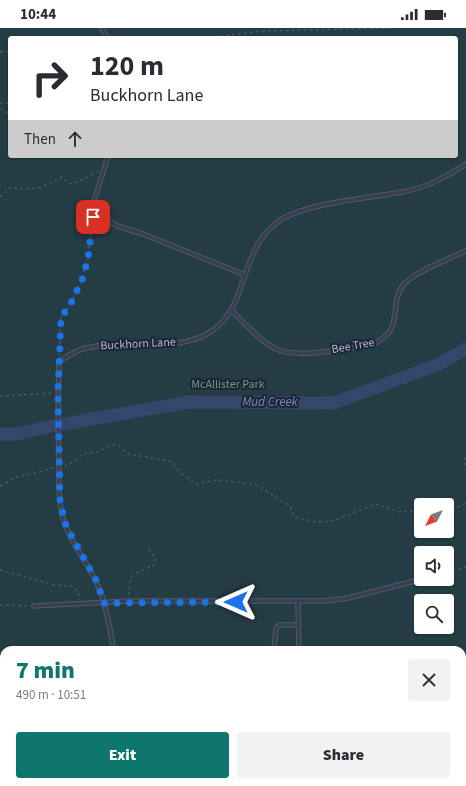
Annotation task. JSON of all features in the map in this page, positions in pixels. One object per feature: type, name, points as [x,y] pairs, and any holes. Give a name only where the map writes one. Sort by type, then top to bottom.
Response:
[{"type":"lane","points":[[108,158],[94,201],[104,216],[117,226],[143,234],[245,275]]},
{"type":"lane","name":"Buckhorn Lane","points":[[59,362],[82,349],[101,345],[173,344],[198,338],[217,326],[231,310],[239,296],[254,248],[268,230],[285,217],[309,209],[415,189],[440,179],[466,164]]},
{"type":"lane","name":"Bee Tree","points":[[231,310],[250,329],[274,348],[290,354],[371,345],[383,340],[392,329],[399,293],[409,279],[466,251]]},
{"type":"lane","points":[[59,362],[59,467],[62,518],[77,549],[96,580],[104,603],[113,646]]},
{"type":"lane","points":[[34,606],[129,601],[298,602],[341,599],[414,581]]},
{"type":"lane","points":[[298,602],[299,646]]},
{"type":"lane","points":[[274,646],[276,628],[279,625],[298,625]]},
{"type":"path","points":[[220,36],[265,31],[393,28]]},
{"type":"path","points":[[0,197],[11,187],[25,190],[35,188],[62,177],[70,184],[80,181],[106,166]]},
{"type":"path","points":[[59,362],[61,317],[70,305],[82,280],[88,259],[94,201]]},
{"type":"path","points":[[0,396],[58,393]]},
{"type":"path","points":[[0,486],[14,478],[70,464],[83,454],[97,452],[112,445],[118,445],[128,454],[170,462],[182,474],[196,484],[216,480],[252,484],[260,487],[290,506],[294,517],[317,522],[333,521],[375,504],[400,512],[414,511]]},
{"type":"path","points":[[466,457],[464,461],[466,469]]},
{"type":"path","points":[[454,509],[466,503]]},
{"type":"path","points":[[129,601],[128,581],[131,577],[156,564],[155,558],[148,548]]},
{"type":"path","points":[[454,571],[466,567]]},
{"type":"path","points":[[0,570],[54,585],[71,586],[78,591],[80,604]]},
{"type":"path","points":[[0,605],[34,606]]},
{"type":"green space","name":"McAllister Park","points":[[0,28],[466,28],[466,646],[0,646]]},
{"type":"waterway","name":"Mud Creek","points":[[65,424],[188,402],[334,403],[437,365],[466,349]]},
{"type":"waterway","name":"Mud Creek","points":[[0,434],[17,434],[52,426]]},
{"type":"route","points":[[93,217],[88,259],[82,280],[70,305],[61,317],[58,393],[60,502],[62,518],[77,549],[96,580],[104,603],[129,601],[236,602]]}]
